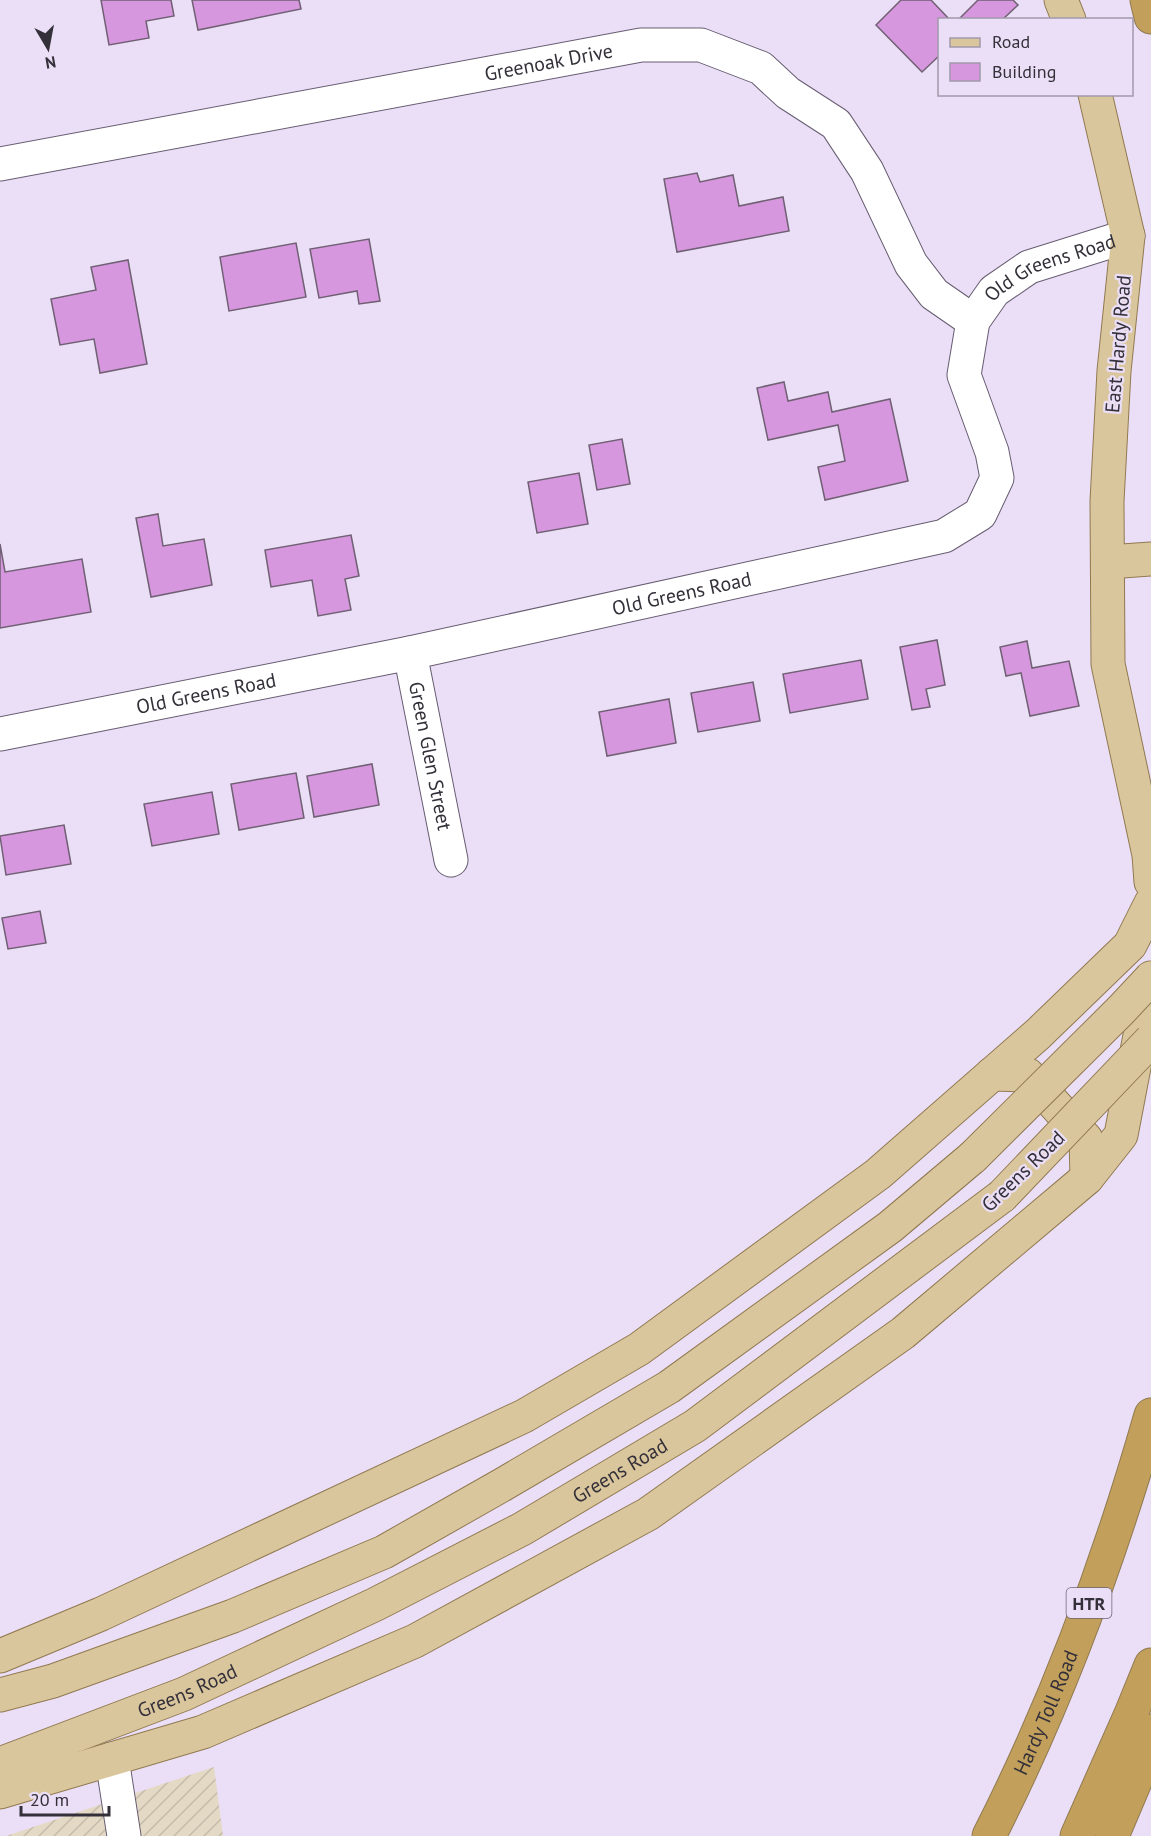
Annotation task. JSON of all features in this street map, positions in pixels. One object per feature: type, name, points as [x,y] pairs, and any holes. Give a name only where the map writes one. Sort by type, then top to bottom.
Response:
[{"type":"highway","points":[[1146,0],[1151,17]]},
{"type":"highway","name":"Hardy Toll Road","points":[[989,1836],[1046,1716],[1110,1543],[1151,1415]]},
{"type":"highway","points":[[1077,1836],[1151,1665]]},
{"type":"highway","points":[[1112,1836],[1137,1776],[1151,1731]]},
{"type":"highway","points":[[979,1836],[1014,1786]]},
{"type":"main road","points":[[1060,0],[1068,18]]},
{"type":"main road","name":"East Hardy Road","points":[[1095,96],[1128,236],[1114,371],[1107,501],[1108,664],[1149,855],[1151,882]]},
{"type":"main road","points":[[1108,562],[1151,559]]},
{"type":"main road","points":[[0,1656],[123,1604],[514,1421],[639,1349],[878,1174],[1038,1034],[1130,945],[1151,903]]},
{"type":"main road","points":[[0,1695],[53,1682],[222,1620],[384,1552],[669,1387],[890,1227],[973,1157],[1151,978]]},
{"type":"main road","points":[[0,1792],[203,1732],[415,1641],[648,1514],[903,1333],[1087,1178],[1121,1135],[1151,978]]},
{"type":"main road","name":"Greens Road","points":[[0,1764],[184,1694],[376,1604],[522,1529],[695,1426],[1002,1196],[1151,1040]]},
{"type":"main road","points":[[992,1074],[1028,1075],[1086,1139],[1087,1178]]},
{"type":"street","name":"Greenoak Drive","points":[[0,164],[641,45],[701,45],[761,68],[788,93],[836,124],[867,171],[911,264],[934,294],[973,321]]},
{"type":"street","name":"Old Greens Road","points":[[0,734],[410,653],[944,536],[980,514],[997,478],[992,452],[964,375],[973,321],[994,291],[1029,267],[1128,236]]},
{"type":"street","name":"Green Glen Street","points":[[410,653],[451,860]]},
{"type":"street","points":[[111,1759],[124,1836]]},
{"type":"shaded area","points":[[214,1767],[223,1836],[6,1836]]},
{"type":"building","points":[[101,0],[171,0],[174,16],[146,21],[149,38],[109,45]]},
{"type":"building","points":[[192,0],[299,0],[301,9],[198,30]]},
{"type":"building","points":[[901,0],[931,0],[948,18],[938,18],[938,57],[922,72],[876,25]]},
{"type":"building","points":[[978,0],[1013,0],[1018,5],[1004,18],[960,18]]},
{"type":"building","points":[[697,173],[700,182],[733,175],[739,206],[783,197],[789,231],[677,252],[664,179]]},
{"type":"building","points":[[369,239],[380,301],[359,304],[357,291],[319,298],[310,249]]},
{"type":"building","points":[[296,243],[306,297],[229,311],[220,257]]},
{"type":"building","points":[[128,260],[147,364],[100,373],[94,339],[60,345],[51,299],[96,290],[91,267]]},
{"type":"building","points":[[784,382],[788,401],[828,392],[832,412],[890,399],[908,481],[825,500],[818,467],[845,461],[838,425],[768,440],[757,388]]},
{"type":"building","points":[[622,439],[630,484],[597,490],[589,445]]},
{"type":"building","points":[[579,473],[588,524],[537,533],[528,482]]},
{"type":"building","points":[[158,514],[163,546],[204,539],[212,585],[151,597],[136,518]]},
{"type":"building","points":[[351,535],[359,576],[345,579],[351,610],[318,616],[312,580],[271,587],[265,550]]},
{"type":"building","points":[[0,544],[5,572],[82,559],[91,612],[0,628]]},
{"type":"building","points":[[937,640],[945,685],[926,689],[930,707],[912,710],[900,647]]},
{"type":"building","points":[[1027,641],[1032,668],[1069,661],[1079,706],[1030,716],[1021,673],[1006,676],[1000,647]]},
{"type":"building","points":[[861,660],[868,699],[790,713],[783,674]]},
{"type":"building","points":[[753,682],[760,721],[698,732],[691,693]]},
{"type":"building","points":[[669,699],[676,743],[607,756],[599,712]]},
{"type":"building","points":[[372,764],[379,805],[314,817],[307,776]]},
{"type":"building","points":[[296,773],[304,818],[239,830],[231,784]]},
{"type":"building","points":[[212,792],[219,834],[152,846],[144,804]]},
{"type":"building","points":[[64,825],[71,864],[6,875],[0,836]]},
{"type":"building","points":[[40,911],[46,943],[8,949],[2,918]]}]
